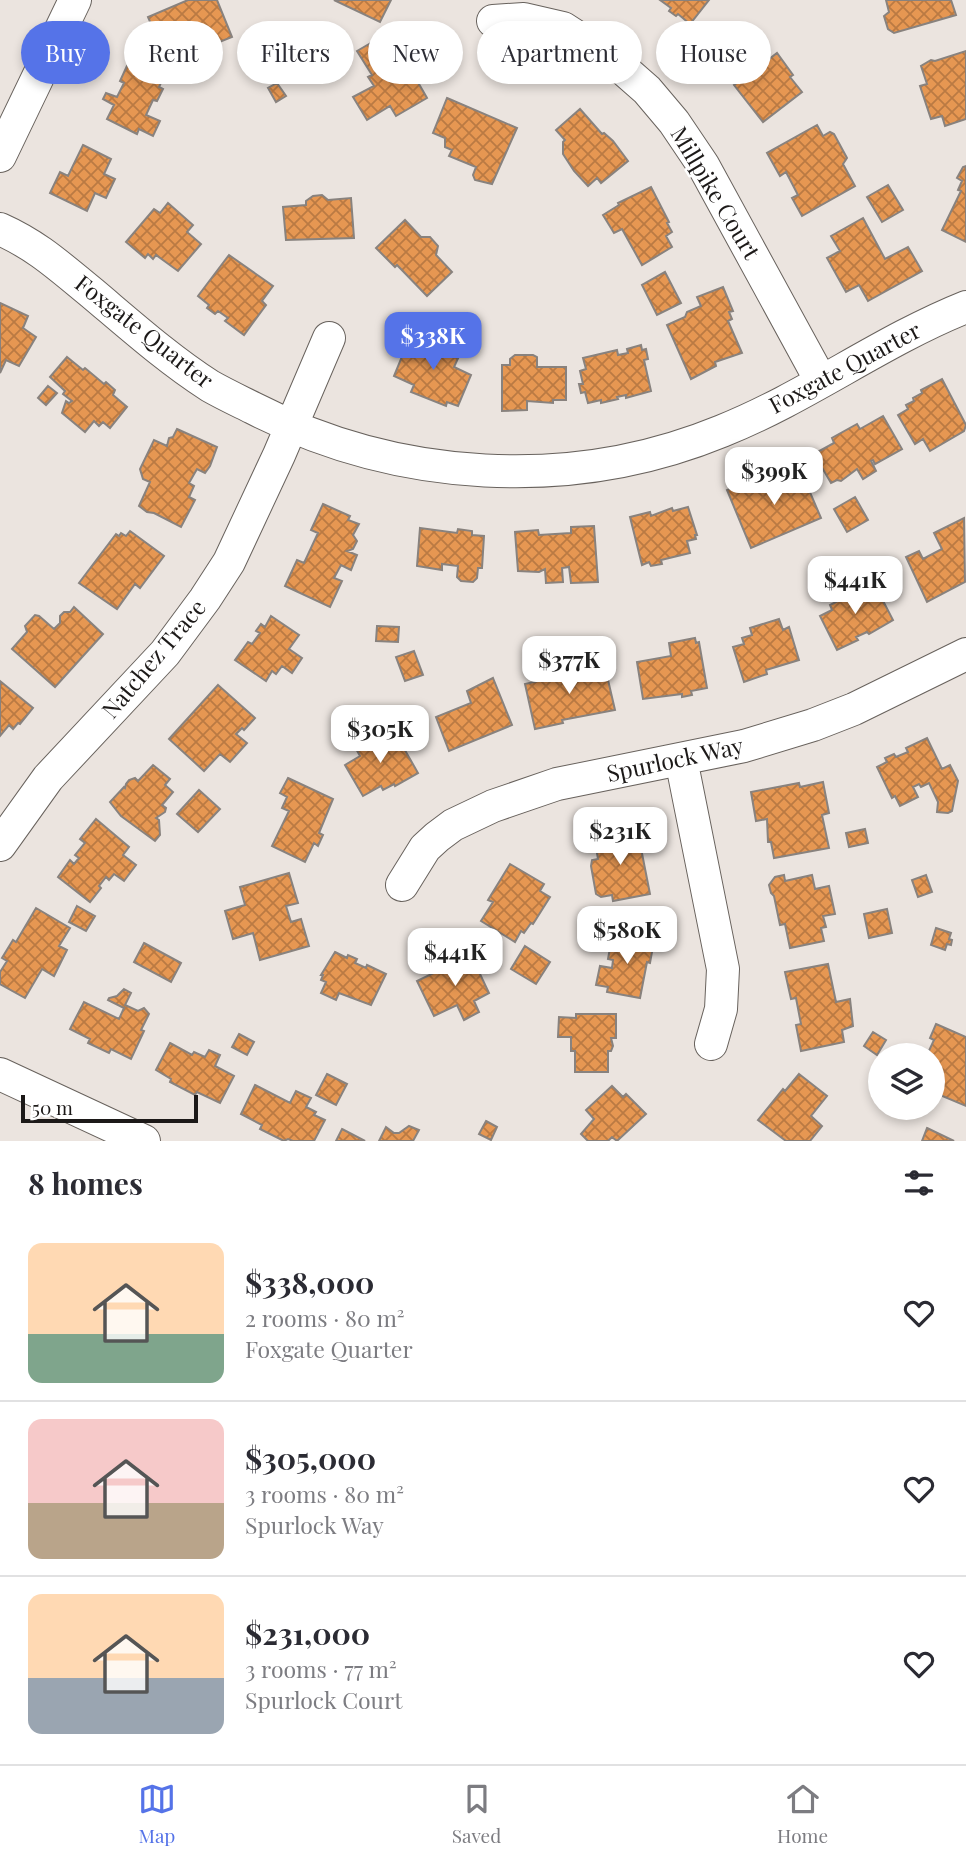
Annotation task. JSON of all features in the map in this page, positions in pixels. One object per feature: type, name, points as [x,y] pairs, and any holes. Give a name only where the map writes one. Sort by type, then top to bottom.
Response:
[{"type":"street","points":[[0,156],[75,0]]},
{"type":"street","name":"Millpike Court","points":[[493,21],[532,21]]},
{"type":"street","name":"Millpike Court","points":[[640,84],[674,122],[703,165],[821,380]]},
{"type":"street","name":"Foxgate Quarter","points":[[0,229],[38,248],[154,345],[212,387],[290,427],[358,451],[399,460],[473,470],[548,471],[631,459],[694,442],[748,420],[887,343],[966,307]]},
{"type":"street","name":"Natchez Trace","points":[[0,845],[48,778],[164,653],[205,600],[229,562],[329,338]]},
{"type":"street","name":"Spurlock Way","points":[[402,884],[425,848],[437,837],[453,825],[493,806],[557,785],[744,746],[813,725],[853,709],[966,654]]},
{"type":"street","points":[[681,760],[723,969],[721,1009],[711,1044]]},
{"type":"street","points":[[0,1074],[144,1141]]},
{"type":"building","points":[[188,0],[217,0],[232,37],[223,41],[223,21],[150,21],[148,17]]},
{"type":"building","points":[[334,0],[391,0],[380,21]]},
{"type":"building","points":[[660,0],[709,0],[692,21],[686,21],[678,14],[676,16],[669,11],[671,8]]},
{"type":"building","points":[[886,0],[951,0],[956,15],[894,33],[888,29],[884,16],[889,12]]},
{"type":"building","points":[[368,45],[368,69],[357,51]]},
{"type":"building","points":[[966,51],[966,119],[945,126],[942,116],[931,119],[920,86],[927,84],[921,66],[931,60]]},
{"type":"building","points":[[777,53],[802,92],[763,122],[734,85],[771,84],[771,58]]},
{"type":"building","points":[[124,83],[160,84],[159,87],[163,89],[157,101],[153,100],[146,115],[160,121],[153,136],[139,129],[137,134],[107,119],[114,105],[103,99],[106,93],[117,97]]},
{"type":"building","points":[[278,84],[286,96],[276,102],[268,88]]},
{"type":"building","points":[[373,84],[419,84],[427,98],[396,116],[390,106],[367,120],[353,97],[374,86]]},
{"type":"building","points":[[447,98],[517,128],[492,184],[475,180],[473,175],[476,167],[449,156],[452,150],[445,147],[445,138],[433,133]]},
{"type":"building","points":[[580,109],[602,134],[613,141],[628,161],[601,183],[597,178],[588,186],[563,154],[565,140],[556,130]]},
{"type":"building","points":[[817,125],[823,136],[830,132],[834,134],[847,158],[843,164],[855,186],[802,216],[792,198],[798,195],[786,172],[780,176],[767,153]]},
{"type":"building","points":[[83,145],[111,159],[104,174],[115,179],[106,198],[95,193],[87,211],[50,193],[60,172],[68,176]]},
{"type":"building","points":[[966,166],[966,242],[942,230],[961,191],[958,190],[962,181],[957,178]]},
{"type":"building","points":[[888,185],[903,210],[882,222],[867,197]]},
{"type":"building","points":[[651,187],[669,222],[667,223],[672,232],[666,236],[672,247],[642,265],[622,229],[614,233],[603,215],[619,205],[618,203]]},
{"type":"building","points":[[322,195],[328,200],[351,198],[354,238],[286,240],[283,207],[306,205],[306,201],[313,196]]},
{"type":"building","points":[[168,203],[193,225],[187,232],[201,244],[178,271],[156,255],[153,259],[148,254],[145,258],[126,242],[154,209],[160,213]]},
{"type":"building","points":[[863,218],[885,259],[908,247],[922,271],[868,301],[859,285],[846,292],[827,258],[840,251],[831,236]]},
{"type":"building","points":[[405,220],[421,237],[430,237],[438,246],[436,255],[452,272],[427,296],[376,248]]},
{"type":"building","points":[[229,255],[273,286],[262,301],[266,305],[244,335],[225,321],[228,318],[207,308],[209,305],[198,296]]},
{"type":"building","points":[[665,272],[681,303],[657,315],[642,285]]},
{"type":"building","points":[[723,287],[733,311],[729,312],[732,319],[728,321],[742,353],[715,362],[716,366],[691,379],[667,325],[701,306],[697,297]]},
{"type":"building","points":[[0,303],[28,316],[23,328],[36,337],[19,366],[6,360],[0,373]]},
{"type":"building","points":[[410,337],[431,346],[433,342],[460,354],[454,367],[471,375],[458,406],[447,402],[446,406],[411,392],[414,385],[394,376]]},
{"type":"building","points":[[641,345],[642,350],[646,349],[648,359],[644,360],[651,391],[626,398],[626,395],[617,397],[618,399],[601,403],[601,400],[588,403],[579,384],[583,384],[580,371],[586,369],[583,358],[617,350],[618,355],[628,353],[627,349]]},
{"type":"building","points":[[515,355],[537,357],[537,367],[566,367],[566,400],[553,400],[553,403],[527,401],[527,410],[502,411],[502,365],[510,365],[510,359]]},
{"type":"building","points":[[67,357],[104,384],[106,382],[115,390],[113,395],[127,407],[110,428],[103,422],[99,426],[94,421],[85,432],[62,413],[66,401],[72,401],[50,377]]},
{"type":"building","points":[[942,379],[966,425],[964,431],[930,451],[923,439],[915,444],[898,415],[908,409],[906,405],[922,393],[921,390]]},
{"type":"building","points":[[48,386],[57,393],[46,405],[38,398]]},
{"type":"building","points":[[883,416],[902,449],[875,464],[871,461],[876,471],[863,479],[857,469],[841,481],[831,483],[814,454],[834,443],[832,438],[857,424],[860,429]]},
{"type":"building","points":[[177,429],[217,447],[205,473],[197,469],[189,483],[194,486],[189,497],[195,500],[181,527],[139,506],[150,482],[143,479],[140,469],[154,440],[167,446],[169,438],[173,437]]},
{"type":"building","points":[[800,469],[821,518],[751,548],[727,490],[752,480],[755,488]]},
{"type":"building","points":[[855,497],[868,520],[847,532],[834,509]]},
{"type":"building","points":[[323,504],[350,516],[348,520],[359,524],[353,535],[357,541],[353,549],[347,551],[357,555],[351,570],[341,565],[334,578],[342,581],[330,607],[285,586],[297,560],[304,563],[318,533],[311,530]]},
{"type":"building","points":[[688,507],[697,535],[696,539],[687,541],[690,553],[661,560],[662,564],[651,566],[649,562],[642,565],[630,517],[650,512],[651,516],[672,508],[673,511]]},
{"type":"building","points":[[964,518],[965,582],[927,602],[906,557],[919,551],[923,559],[942,549],[934,533]]},
{"type":"building","points":[[594,526],[598,582],[571,583],[569,567],[562,568],[563,582],[546,583],[545,569],[539,572],[518,571],[515,532],[538,530],[539,535],[571,533],[571,527]]},
{"type":"building","points":[[420,528],[457,533],[458,529],[472,531],[472,535],[484,536],[482,568],[478,568],[477,578],[473,582],[461,581],[457,577],[458,566],[442,564],[442,570],[417,566]]},
{"type":"building","points":[[130,531],[164,556],[140,588],[135,584],[117,609],[79,583],[116,534],[126,536]]},
{"type":"building","points":[[854,584],[859,596],[876,587],[893,620],[869,634],[867,632],[856,637],[858,640],[837,650],[820,616],[832,610],[830,605],[840,600],[837,593]]},
{"type":"building","points":[[74,607],[103,634],[55,687],[12,649],[27,632],[25,626],[35,615],[54,629],[60,623],[60,616]]},
{"type":"building","points":[[271,616],[299,635],[289,649],[302,658],[292,673],[282,666],[276,674],[272,671],[266,681],[235,660],[248,642],[252,644],[260,633],[256,631],[261,624],[265,627]]},
{"type":"building","points":[[779,619],[783,630],[789,627],[799,660],[766,670],[767,674],[744,682],[733,647],[744,644],[742,638],[752,635],[750,628]]},
{"type":"building","points":[[377,626],[399,627],[398,642],[376,641]]},
{"type":"building","points":[[695,638],[696,643],[699,642],[707,688],[691,691],[692,695],[682,697],[682,694],[643,699],[637,662],[671,656],[669,643]]},
{"type":"building","points":[[414,651],[423,675],[405,681],[396,657]]},
{"type":"building","points":[[605,667],[615,710],[562,720],[563,723],[535,729],[525,684],[552,678],[555,671],[572,668],[578,673]]},
{"type":"building","points":[[493,678],[512,725],[449,751],[436,717],[471,703],[467,691]]},
{"type":"building","points":[[0,681],[33,708],[20,724],[13,729],[9,725],[0,736]]},
{"type":"building","points":[[218,685],[255,718],[236,734],[247,743],[230,762],[220,754],[204,771],[169,739]]},
{"type":"building","points":[[393,734],[418,773],[395,786],[394,784],[383,790],[381,786],[363,796],[345,765],[360,756],[354,745],[368,736],[374,745]]},
{"type":"building","points":[[927,738],[942,769],[950,765],[958,781],[952,811],[948,813],[937,812],[938,802],[929,783],[913,787],[918,797],[900,806],[895,796],[892,798],[877,767],[887,762],[885,758],[908,752],[906,748]]},
{"type":"building","points":[[153,765],[170,779],[165,785],[173,792],[162,805],[166,808],[165,812],[156,818],[159,820],[160,835],[155,841],[121,816],[110,802],[125,788],[129,780],[135,778],[138,781]]},
{"type":"building","points":[[288,778],[333,799],[319,833],[323,835],[318,846],[314,843],[305,862],[272,846],[289,811],[282,808],[287,797],[280,793]]},
{"type":"building","points":[[823,782],[829,813],[822,815],[829,848],[774,858],[771,842],[768,842],[767,819],[756,821],[751,792],[799,783],[800,787]]},
{"type":"building","points":[[199,790],[220,809],[198,832],[177,814]]},
{"type":"building","points":[[96,819],[129,847],[123,855],[136,865],[124,881],[114,874],[109,880],[106,877],[90,902],[58,877],[70,860],[74,864],[79,858],[75,855],[85,843],[80,839]]},
{"type":"building","points":[[637,828],[650,894],[613,901],[612,895],[601,897],[596,894],[591,866],[592,860],[598,859],[596,847],[602,846],[600,836]]},
{"type":"building","points":[[865,829],[868,843],[849,847],[846,833]]},
{"type":"building","points":[[510,864],[544,884],[540,891],[550,897],[533,924],[531,923],[524,933],[521,931],[515,942],[481,921],[493,902],[488,900]]},
{"type":"building","points":[[289,873],[298,903],[286,906],[291,922],[301,919],[309,946],[260,960],[253,933],[233,939],[225,911],[245,905],[240,887]]},
{"type":"building","points":[[784,875],[785,881],[812,875],[815,889],[829,886],[835,914],[823,916],[826,927],[821,928],[824,941],[790,948],[785,924],[780,925],[769,885],[775,877]]},
{"type":"building","points":[[926,875],[932,892],[918,897],[912,880]]},
{"type":"building","points":[[77,906],[95,916],[86,931],[69,922]]},
{"type":"building","points":[[36,908],[70,928],[59,946],[67,950],[54,976],[42,969],[25,998],[0,984],[0,972],[7,961],[2,958],[13,940],[16,942]]},
{"type":"building","points":[[887,909],[892,933],[869,938],[864,914]]},
{"type":"building","points":[[936,928],[951,933],[951,945],[947,944],[945,950],[931,945]]},
{"type":"building","points":[[617,934],[654,941],[640,998],[607,992],[608,987],[596,985],[600,966],[612,968],[613,960],[608,959],[610,948],[614,949]]},
{"type":"building","points":[[144,943],[181,963],[171,982],[134,962]]},
{"type":"building","points":[[525,946],[550,962],[536,984],[511,969]]},
{"type":"building","points":[[335,952],[357,959],[355,963],[366,968],[367,965],[386,974],[371,1005],[339,993],[336,1000],[321,993],[326,982],[321,980],[321,975]]},
{"type":"building","points":[[471,955],[489,993],[474,1001],[479,1012],[464,1020],[457,1005],[434,1016],[417,981]]},
{"type":"building","points":[[828,964],[836,1002],[850,999],[853,1026],[842,1030],[844,1042],[801,1051],[796,1025],[801,1024],[796,998],[791,999],[785,972]]},
{"type":"building","points":[[124,989],[131,993],[125,1005],[138,1011],[144,1008],[149,1014],[131,1059],[111,1049],[109,1053],[88,1043],[90,1039],[70,1029],[84,1002],[119,1019],[124,1008],[108,1000]]},
{"type":"building","points":[[576,1014],[616,1014],[616,1038],[611,1038],[613,1046],[611,1051],[608,1051],[608,1072],[575,1072],[575,1051],[571,1051],[571,1037],[558,1037],[559,1017],[576,1018]]},
{"type":"building","points":[[936,1024],[966,1037],[966,1106],[945,1097],[945,1043],[933,1043],[934,1040],[930,1038]]},
{"type":"building","points":[[873,1032],[886,1040],[884,1043],[868,1043],[868,1049],[864,1046]]},
{"type":"building","points":[[239,1034],[254,1042],[247,1055],[232,1047]]},
{"type":"building","points":[[170,1043],[192,1055],[194,1052],[205,1057],[209,1050],[220,1055],[215,1066],[234,1076],[220,1103],[197,1092],[195,1095],[170,1082],[171,1079],[156,1070]]},
{"type":"building","points":[[327,1074],[347,1084],[336,1105],[316,1095]]},
{"type":"building","points":[[799,1074],[827,1096],[811,1116],[822,1126],[810,1141],[786,1141],[758,1120]]},
{"type":"building","points":[[255,1085],[290,1103],[296,1091],[311,1098],[306,1107],[325,1120],[314,1141],[284,1141],[260,1129],[262,1125],[241,1114]]},
{"type":"building","points":[[612,1086],[623,1097],[626,1094],[646,1114],[617,1141],[612,1137],[608,1141],[588,1141],[581,1134],[594,1119],[586,1110]]},
{"type":"building","points":[[486,1121],[497,1127],[491,1140],[479,1134]]},
{"type":"building","points":[[409,1126],[419,1130],[413,1141],[379,1141],[386,1127],[399,1133]]},
{"type":"building","points":[[927,1128],[954,1141],[922,1141]]},
{"type":"building","points":[[342,1129],[365,1141],[336,1141]]}]
